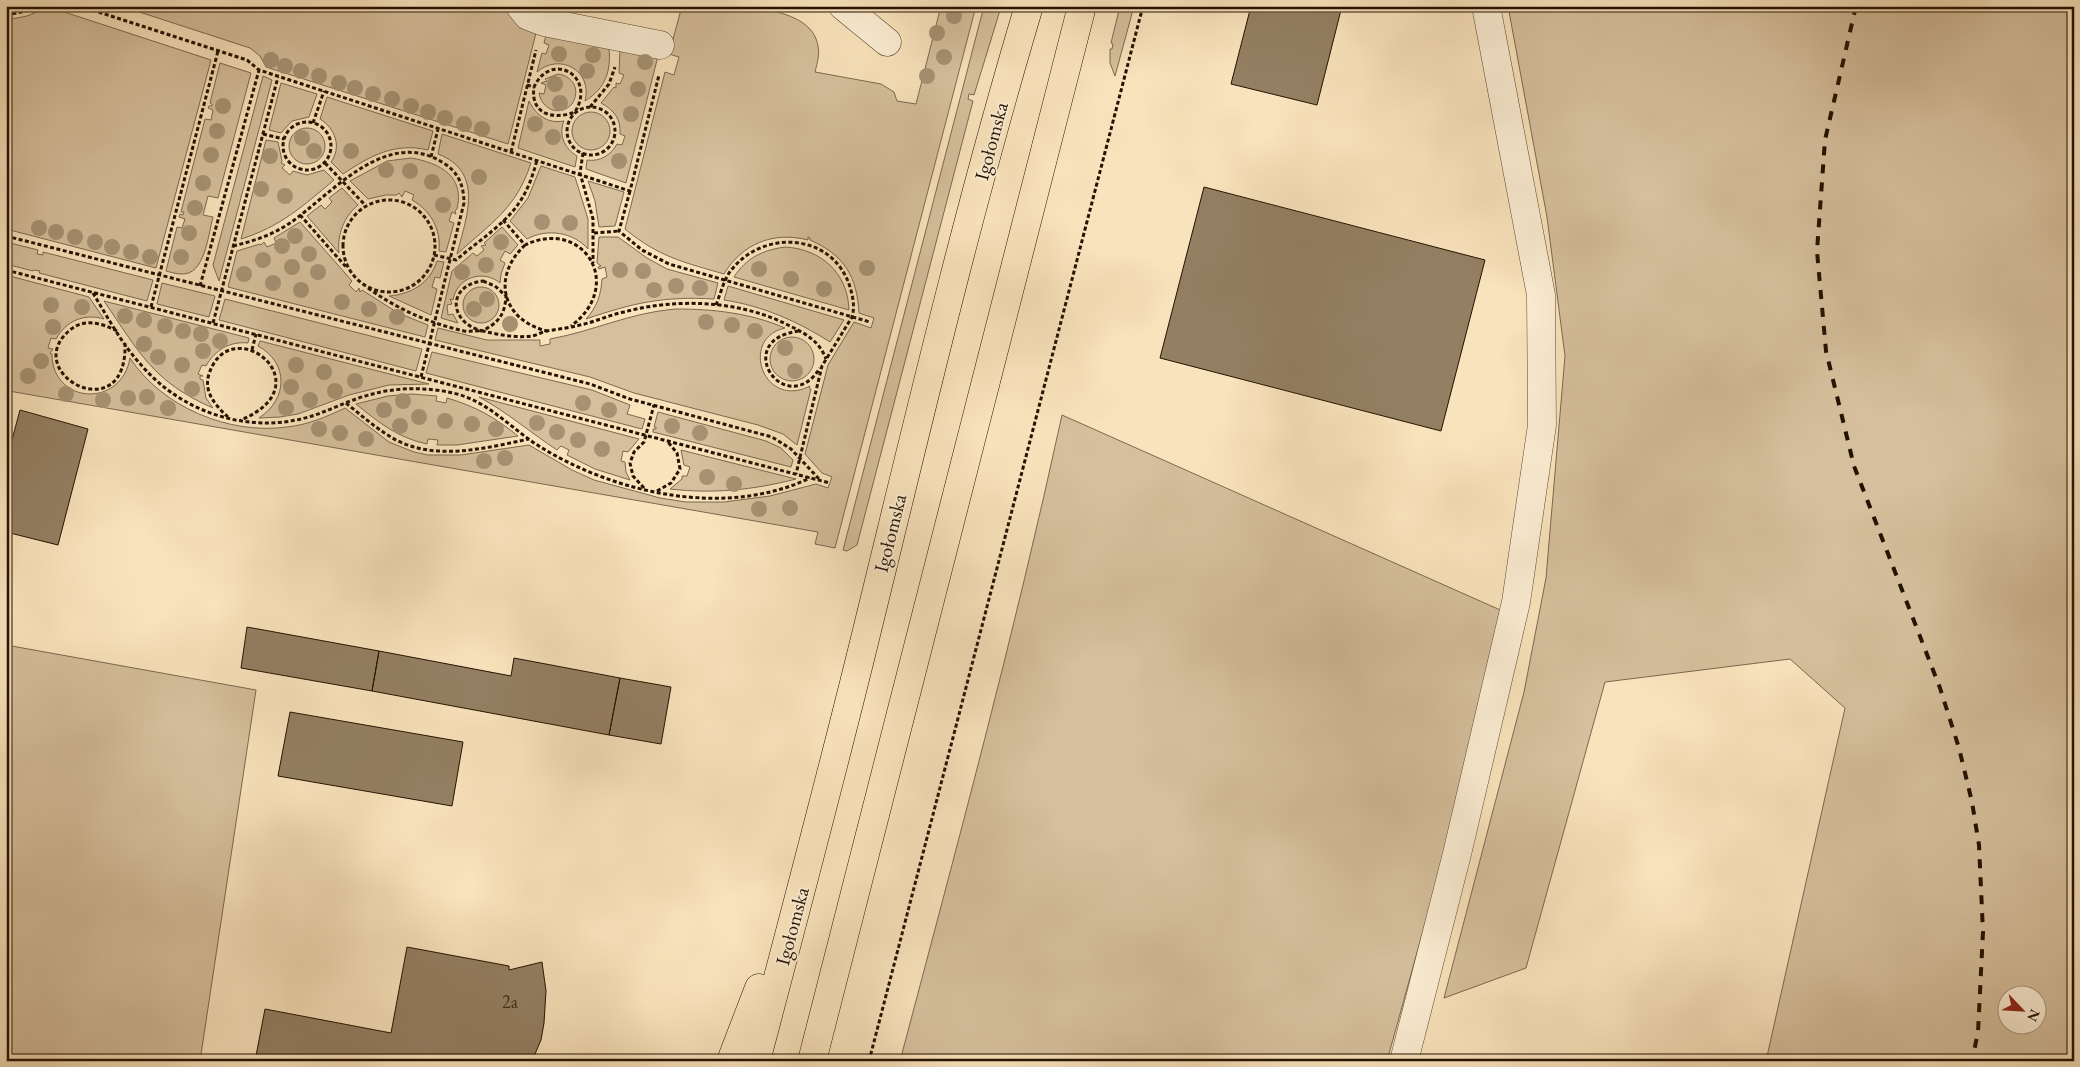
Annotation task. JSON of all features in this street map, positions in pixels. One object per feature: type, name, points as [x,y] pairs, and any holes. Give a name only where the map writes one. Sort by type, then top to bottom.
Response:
[{"type":"main road","name":"Igołomska","points":[[756,1061],[810,856],[910,449],[1006,81],[1029,6]]},
{"type":"main road","points":[[812,1061],[1082,6]]},
{"type":"main road","points":[[731,1061],[810,856]]},
{"type":"main road","points":[[831,1061],[863,865]]},
{"type":"lane","points":[[520,6],[528,16],[538,21],[660,45]]},
{"type":"lane","points":[[843,6],[887,42]]},
{"type":"lane","points":[[1404,1061],[1458,854],[1516,602],[1542,426],[1541,295],[1486,6]]},
{"type":"path","points":[[6,15],[31,10],[38,6]]},
{"type":"path","points":[[80,6],[247,60],[259,70],[278,77],[580,173],[630,191]]},
{"type":"path","points":[[869,1061],[1143,6]]},
{"type":"path","points":[[590,107],[605,90],[613,76],[615,55],[609,35]]},
{"type":"path","points":[[619,231],[666,46],[660,45]]},
{"type":"path","points":[[512,152],[537,48]]},
{"type":"path","points":[[151,307],[218,51]]},
{"type":"path","points":[[575,112],[557,117],[546,114],[537,105],[533,93],[540,77],[549,71],[559,69],[569,72],[578,79],[582,90],[581,99],[575,112],[568,125],[568,137],[574,147],[583,153],[593,155],[602,152],[610,145],[615,136],[615,125],[609,116],[600,109],[590,107],[575,112]]},
{"type":"path","points":[[200,286],[259,70]]},
{"type":"path","points":[[213,323],[278,77]]},
{"type":"path","points":[[527,85],[534,87]]},
{"type":"path","points":[[313,123],[324,91]]},
{"type":"path","points":[[299,123],[313,123],[325,130],[331,143],[331,150],[325,163],[318,168],[302,170],[295,167],[284,155],[284,139],[287,132],[299,123]]},
{"type":"path","points":[[431,157],[438,129]]},
{"type":"path","points":[[263,134],[284,139]]},
{"type":"path","points":[[569,328],[588,310],[595,297],[597,281],[592,264],[594,233],[589,201],[580,173],[583,153]]},
{"type":"path","points":[[234,246],[268,235],[300,215],[342,181],[389,155],[414,154],[431,157],[450,168],[459,179],[464,203],[420,377]]},
{"type":"path","points":[[434,255],[456,260],[514,210],[524,195],[537,160]]},
{"type":"path","points":[[325,163],[366,206]]},
{"type":"path","points":[[349,271],[344,254],[344,238],[350,222],[366,206],[378,201],[393,200],[415,209],[425,219],[432,232],[434,255],[427,270],[409,287],[393,291],[368,288]]},
{"type":"path","points":[[300,215],[349,271],[368,288],[400,308],[434,322],[466,331],[482,331],[501,318],[506,296],[506,273],[514,257],[525,245],[548,238],[563,240],[579,248],[592,264]]},
{"type":"path","points":[[503,220],[525,245]]},
{"type":"path","points":[[594,233],[619,231],[642,250],[660,260],[870,322]]},
{"type":"path","points":[[6,236],[590,384],[654,405],[772,436],[785,444],[820,480]]},
{"type":"path","points":[[716,305],[725,280],[736,265],[756,249],[773,243],[801,243],[827,255],[844,274],[853,297],[854,310],[852,317],[822,366],[811,379],[790,387],[778,383],[768,372],[765,358],[770,344],[784,334],[799,331]]},
{"type":"path","points":[[6,270],[830,483]]},
{"type":"path","points":[[548,331],[535,327],[520,318],[506,296],[495,286],[483,281],[469,284],[460,293],[457,312],[461,320],[467,326],[494,335],[532,336],[651,306],[681,304],[716,305],[762,314],[799,331],[817,343],[826,359]]},
{"type":"path","points":[[93,292],[117,331],[142,366],[167,390],[200,409],[230,419],[265,424],[289,422],[312,416],[370,395],[402,390],[429,389],[454,393],[485,406],[529,439],[568,462],[601,478],[646,490],[687,497],[728,497],[784,488],[810,478]]},
{"type":"path","points":[[117,331],[92,322],[78,325],[71,329],[61,340],[57,354],[63,374],[80,388],[95,390],[108,384],[115,380],[123,366],[124,341]]},
{"type":"path","points":[[252,350],[256,334]]},
{"type":"path","points":[[230,419],[215,404],[211,396],[207,381],[209,373],[217,359],[224,354],[238,348],[252,350],[262,355],[272,367],[276,381],[275,389],[273,396],[263,408],[256,414],[240,421]]},
{"type":"path","points":[[796,474],[822,366]]},
{"type":"path","points":[[454,393],[456,386]]},
{"type":"path","points":[[346,403],[388,436],[405,444],[427,450],[459,451],[529,439]]},
{"type":"path","points":[[646,490],[633,476],[630,463],[634,452],[644,442],[654,405]]},
{"type":"path","points":[[656,492],[671,483],[680,469],[677,453],[666,441]]},
{"type":"shaded area","points":[[121,6],[509,6],[537,29],[508,144],[266,67],[260,56],[250,48]]},
{"type":"shaded area","points":[[682,6],[760,9],[781,13],[799,20],[812,31],[819,49],[815,72],[881,84],[894,92],[897,101],[916,104],[941,6],[976,6],[835,548],[815,544],[818,532],[9,391],[6,399],[6,275],[89,297],[104,319],[89,317],[76,320],[65,327],[56,339],[51,338],[48,348],[53,349],[50,353],[52,354],[55,371],[63,383],[74,391],[88,394],[101,392],[114,386],[124,375],[130,358],[160,391],[199,414],[220,422],[265,428],[287,427],[316,420],[345,408],[389,442],[414,452],[428,455],[461,455],[529,445],[572,470],[594,480],[660,498],[686,502],[724,502],[770,496],[816,484],[828,488],[832,477],[822,473],[805,454],[828,365],[854,322],[871,328],[874,318],[859,313],[858,300],[852,278],[840,260],[808,237],[808,240],[783,237],[760,242],[749,248],[731,264],[724,274],[672,258],[649,246],[625,229],[665,72],[674,75],[679,57],[669,54]]},
{"type":"shaded area","points":[[984,6],[1001,7],[974,95],[969,94],[968,99],[973,101],[857,545],[847,551],[843,550]]},
{"type":"shaded area","points":[[1120,6],[1134,6],[1115,76],[1110,63],[1110,49],[1112,49],[1113,44],[1111,43]]},
{"type":"shaded area","points":[[1508,6],[2074,6],[2074,1061],[1766,1061],[1845,708],[1790,659],[1605,682],[1526,968],[1444,998],[1524,692],[1546,578],[1565,356],[1547,217]]},
{"type":"shaded area","points":[[49,7],[211,60],[156,268],[6,229],[6,20],[27,16]]},
{"type":"shaded area","points":[[547,31],[609,48],[609,64],[606,78],[598,90],[585,101],[586,90],[584,81],[573,68],[564,64],[555,64],[546,66],[537,72],[542,53],[546,54],[549,45],[544,43]]},
{"type":"shaded area","points":[[620,49],[659,52],[626,183],[586,169],[587,160],[605,157],[617,144],[622,145],[625,136],[620,134],[616,115],[601,103],[614,87],[616,88],[616,83],[620,84],[624,75],[619,73]]},
{"type":"shaded area","points":[[220,63],[251,73],[218,198],[208,196],[203,215],[213,217],[207,243],[200,262],[189,273],[181,274],[166,271],[177,227],[182,228],[185,219],[179,217],[184,212],[181,212],[205,119],[211,120],[213,110],[208,108],[212,106],[210,103]]},
{"type":"shaded area","points":[[558,74],[568,78],[574,84],[576,94],[572,104],[567,108],[557,111],[544,104],[539,93],[544,94],[546,85],[541,83],[547,81],[545,79]]},
{"type":"shaded area","points":[[263,76],[272,80],[219,281],[213,265]]},
{"type":"shaded area","points":[[281,83],[317,94],[309,117],[292,121],[281,133],[269,130]]},
{"type":"shaded area","points":[[327,97],[433,131],[428,150],[405,148],[383,152],[343,174],[331,162],[336,150],[333,133],[330,127],[320,119]]},
{"type":"shaded area","points":[[529,101],[535,110],[547,120],[564,121],[562,136],[569,150],[577,156],[575,167],[518,148]]},
{"type":"shaded area","points":[[591,112],[604,118],[610,131],[604,144],[591,150],[578,144],[572,131],[578,118]]},
{"type":"shaded area","points":[[307,128],[314,129],[320,133],[324,139],[324,153],[320,159],[314,163],[307,164],[300,163],[294,159],[290,153],[289,146],[290,139],[294,133],[300,129]]},
{"type":"shaded area","points":[[442,134],[531,163],[525,179],[510,204],[491,224],[457,254],[467,211],[467,184],[462,172],[453,162],[438,154]]},
{"type":"shaded area","points":[[266,140],[278,142],[281,163],[285,165],[282,168],[290,175],[293,171],[307,175],[324,170],[334,180],[279,222],[241,239]]},
{"type":"shaded area","points":[[411,158],[432,163],[448,173],[454,180],[457,188],[459,198],[455,211],[456,214],[452,212],[449,221],[454,223],[446,252],[439,251],[438,235],[433,221],[419,204],[412,200],[414,195],[405,191],[402,197],[399,193],[397,195],[386,195],[368,199],[350,181],[387,161]]},
{"type":"shaded area","points":[[541,166],[575,177],[588,219],[588,249],[582,243],[567,235],[551,233],[527,239],[510,221],[528,198]]},
{"type":"shaded area","points":[[588,181],[624,192],[615,226],[599,227],[595,201]]},
{"type":"shaded area","points":[[342,188],[358,205],[342,226],[339,239],[339,253],[307,216],[321,205],[325,209],[332,202],[329,198]]},
{"type":"shaded area","points":[[300,222],[352,281],[349,285],[356,292],[359,288],[360,292],[362,290],[398,313],[428,325],[425,337],[228,287],[237,251],[261,245],[264,242],[267,247],[276,243],[274,238]]},
{"type":"shaded area","points":[[502,227],[518,245],[510,254],[505,251],[500,260],[505,263],[500,283],[493,279],[479,276],[465,281],[455,292],[453,300],[450,299],[452,304],[447,305],[448,315],[453,314],[458,323],[441,318],[452,271],[473,253],[477,256],[484,250],[481,246],[486,245],[484,243]]},
{"type":"shaded area","points":[[599,237],[618,237],[647,258],[667,269],[718,283],[714,299],[696,298],[648,302],[586,319],[598,300],[602,279],[607,277],[605,267],[599,269],[598,267],[601,266],[597,263]]},
{"type":"shaded area","points":[[6,242],[38,250],[37,254],[43,255],[43,252],[153,280],[147,301],[39,273],[40,271],[6,264]]},
{"type":"shaded area","points":[[785,247],[810,252],[830,265],[844,285],[849,310],[734,277],[744,265],[756,256],[769,250]]},
{"type":"shaded area","points":[[437,261],[444,262],[440,278],[435,277],[432,287],[437,289],[431,315],[389,296],[405,293],[419,286],[430,275]]},
{"type":"shaded area","points":[[162,283],[215,296],[209,317],[157,304]]},
{"type":"shaded area","points":[[728,286],[844,320],[830,342],[805,327],[779,315],[752,306],[724,300]]},
{"type":"shaded area","points":[[481,287],[488,288],[494,292],[498,298],[498,312],[494,318],[488,322],[481,323],[474,322],[468,318],[464,312],[463,305],[464,298],[468,292],[474,288]]},
{"type":"shaded area","points":[[225,299],[422,349],[416,371],[219,320]]},
{"type":"shaded area","points":[[104,301],[249,338],[248,343],[229,345],[218,351],[206,366],[202,365],[198,374],[203,376],[200,376],[200,379],[203,380],[206,398],[213,408],[193,398],[161,376],[127,336]]},
{"type":"shaded area","points":[[675,309],[745,315],[785,328],[771,334],[763,345],[760,357],[763,370],[769,381],[780,388],[794,391],[810,386],[809,388],[811,389],[797,445],[783,434],[758,425],[634,393],[590,377],[435,340],[438,328],[487,340],[540,340],[540,346],[550,344],[550,339],[582,332],[642,314]]},
{"type":"shaded area","points":[[792,337],[804,341],[810,347],[814,359],[810,371],[804,377],[792,381],[780,377],[774,371],[770,359],[774,347],[780,341]]},
{"type":"shaded area","points":[[260,341],[429,384],[389,385],[349,395],[298,414],[259,418],[269,410],[275,401],[280,391],[281,381],[280,371],[275,362],[268,353],[258,346]]},
{"type":"shaded area","points":[[432,352],[592,390],[630,405],[627,414],[645,419],[642,429],[426,373]]},
{"type":"shaded area","points":[[412,394],[437,396],[436,401],[446,403],[447,398],[467,405],[493,418],[518,436],[457,445],[437,445],[438,440],[428,439],[427,444],[407,438],[380,423],[356,404],[388,396]]},
{"type":"shaded area","points":[[479,397],[639,439],[628,452],[623,451],[621,461],[625,462],[626,472],[630,480],[595,469],[567,455],[569,450],[561,446],[557,450]]},
{"type":"shaded area","points":[[658,412],[766,441],[781,448],[793,460],[791,467],[653,432],[653,429],[656,429],[654,427]]},
{"type":"shaded area","points":[[1062,415],[1507,613],[1447,844],[1387,1061],[900,1061],[1005,658]]},
{"type":"shaded area","points":[[681,450],[796,479],[733,490],[670,489],[682,479],[682,476],[687,476],[690,467],[684,465]]},
{"type":"shaded area","points":[[6,645],[256,690],[200,1061],[6,1061]]},
{"type":"building","points":[[1251,6],[1342,6],[1317,105],[1231,84]]},
{"type":"building","points":[[1204,187],[1485,260],[1441,431],[1160,358]]},
{"type":"building","points":[[20,410],[88,429],[58,545],[6,532],[6,462]]},
{"type":"building","points":[[247,627],[379,651],[372,691],[241,668]]},
{"type":"building","points":[[379,651],[511,676],[514,658],[620,678],[609,735],[372,691]]},
{"type":"building","points":[[620,678],[671,687],[661,744],[609,735]]},
{"type":"building","points":[[290,712],[463,742],[452,806],[278,776]]},
{"type":"building","points":[[407,947],[509,966],[509,970],[542,962],[546,991],[544,1023],[541,1040],[532,1061],[255,1061],[265,1009],[391,1033]]},
{"type":"railway","points":[[1856,6],[1825,140],[1817,251],[1826,351],[1854,466],[1940,688],[1959,748],[1972,802],[1979,845],[1983,932],[1978,1032],[1972,1061]]}]
